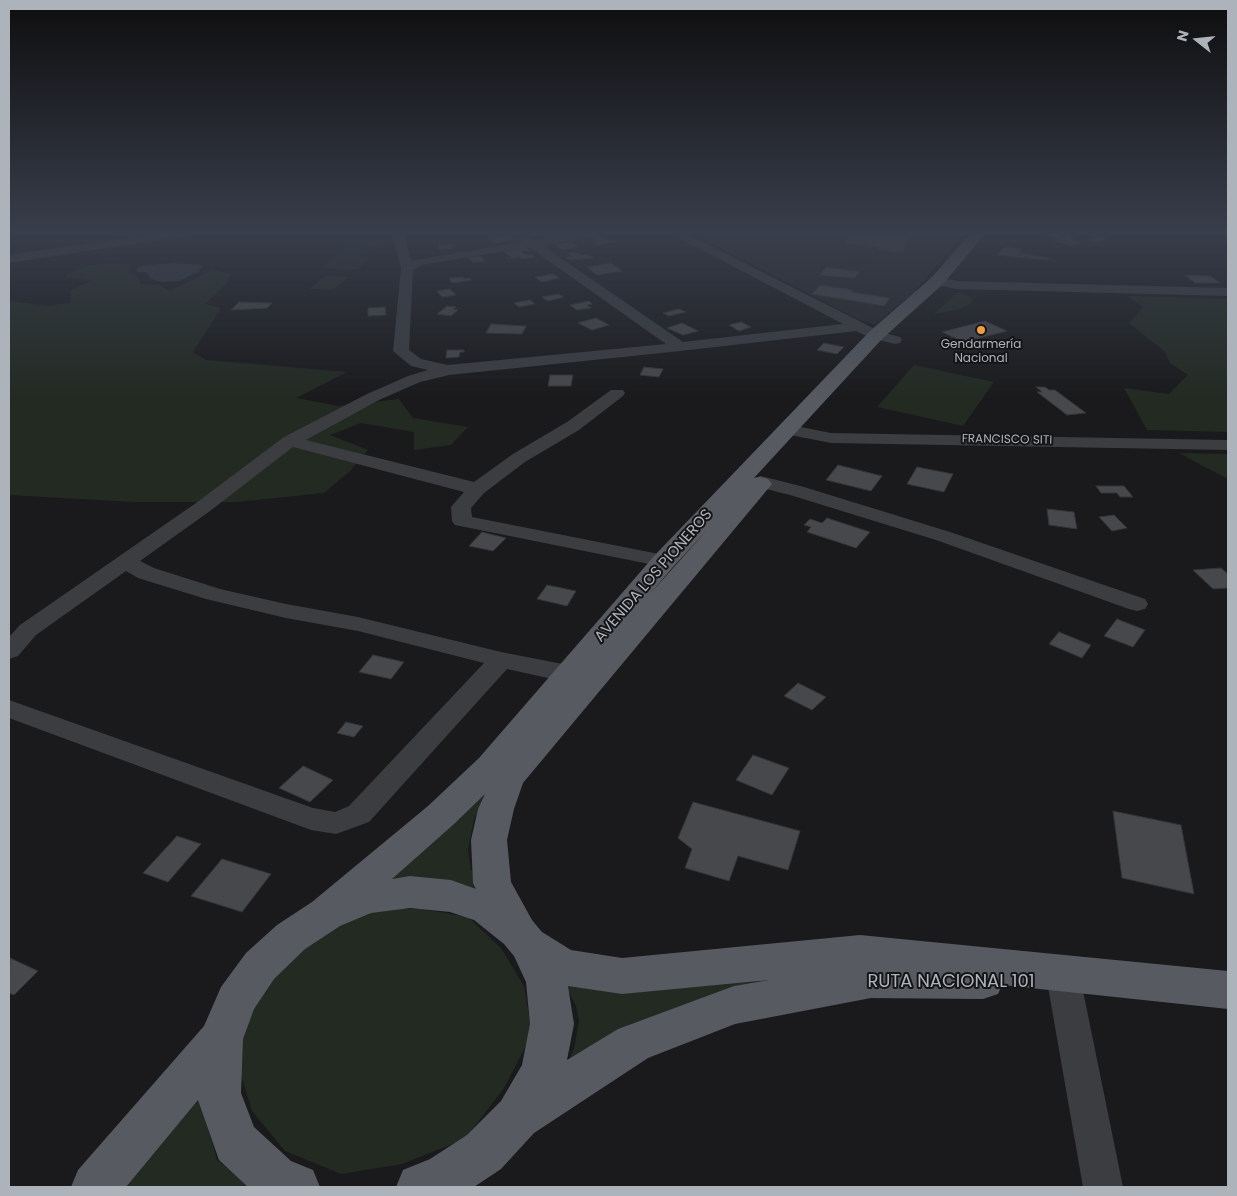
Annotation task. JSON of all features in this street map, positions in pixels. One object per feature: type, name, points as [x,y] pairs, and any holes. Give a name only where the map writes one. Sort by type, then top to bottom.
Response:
[{"type":"main road","name":"AVENIDA LOS PIONEROS","points":[[326,914],[441,815],[491,768],[568,673],[664,561],[795,431],[877,334],[939,289]]},
{"type":"main road","name":"AVENIDA LOS PIONEROS","points":[[517,1117],[543,1071],[552,1024],[547,981],[492,883],[489,840],[496,809],[508,778],[593,681],[761,482],[795,431]]},
{"type":"main road","name":"RUTA NACIONAL 101","points":[[326,914],[368,898],[410,892],[451,896],[488,910],[564,967],[622,976],[860,953],[1228,990]]},
{"type":"main road","points":[[296,1187],[276,1180],[236,1143],[218,1093],[221,1039],[236,1000],[260,966],[291,936],[326,914]]},
{"type":"main road","name":"RUTA NACIONAL 101","points":[[517,1117],[632,1043],[734,1004],[871,980],[1147,982]]},
{"type":"main road","points":[[95,1187],[221,1039]]},
{"type":"main road","points":[[420,1187],[443,1179],[484,1152],[517,1117]]},
{"type":"street","points":[[405,289],[401,350],[416,364],[448,370]]},
{"type":"street","points":[[597,289],[680,347]]},
{"type":"street","points":[[787,289],[877,334]]},
{"type":"street","points":[[1129,289],[1228,292]]},
{"type":"street","points":[[9,651],[28,630],[203,507],[290,441],[414,379],[448,370],[680,347],[877,334]]},
{"type":"street","points":[[617,393],[573,426],[519,458],[477,489],[461,507],[462,521],[664,561]]},
{"type":"street","name":"FRANCISCO SITI","points":[[795,431],[831,438],[1228,445]]},
{"type":"street","points":[[290,441],[477,489]]},
{"type":"street","points":[[761,482],[797,491],[943,536],[1137,604]]},
{"type":"street","points":[[124,562],[146,573],[214,594],[286,611],[358,624],[501,660],[568,673],[593,681]]},
{"type":"street","points":[[9,709],[311,819],[336,823],[359,814],[501,660]]},
{"type":"street","points":[[1064,981],[1103,1187]]},
{"type":"shaded area","points":[[166,289],[170,291],[174,289],[221,289],[205,304],[221,308],[193,352],[206,360],[347,372],[296,398],[339,406],[399,399],[413,418],[468,427],[451,445],[414,450],[414,432],[361,423],[330,435],[368,450],[350,471],[324,493],[237,502],[133,502],[9,495],[9,301],[47,306],[71,303],[71,290]]},
{"type":"shaded area","points":[[309,289],[334,289],[333,290]]},
{"type":"shaded area","points":[[799,289],[917,289],[875,325],[859,320]]},
{"type":"shaded area","points":[[958,292],[969,296],[972,300],[970,304],[960,309],[934,314]]},
{"type":"shaded area","points":[[1127,296],[1228,299],[1228,432],[1147,430],[1124,388],[1169,394],[1188,375],[1170,363],[1165,352],[1129,323],[1143,307]]},
{"type":"shaded area","points":[[914,365],[994,382],[963,426],[877,407]]},
{"type":"shaded area","points":[[1179,453],[1228,454],[1228,479],[1205,467]]},
{"type":"shaded area","points":[[499,773],[474,819],[468,849],[471,870],[485,893],[381,884]]},
{"type":"shaded area","points":[[371,909],[422,909],[468,917],[501,948],[524,986],[532,1034],[504,1088],[465,1139],[402,1164],[341,1174],[285,1151],[252,1111],[237,1062],[250,1013],[278,964],[322,933]]},
{"type":"shaded area","points":[[814,972],[630,1024],[562,1074],[574,1049],[579,1021],[576,1006],[565,984]]},
{"type":"shaded area","points":[[199,1092],[217,1160],[252,1187],[120,1187]]},
{"type":"building","points":[[450,289],[456,295],[442,297],[437,291]]},
{"type":"building","points":[[817,289],[845,289],[853,290],[851,292],[890,298],[884,306],[812,294]]},
{"type":"building","points":[[558,294],[564,297],[548,301],[542,297]]},
{"type":"building","points":[[530,300],[535,304],[519,307],[514,303]]},
{"type":"building","points":[[589,301],[592,304],[587,305],[591,308],[577,310],[570,305]]},
{"type":"building","points":[[239,302],[272,303],[267,308],[231,310]]},
{"type":"building","points":[[447,306],[456,307],[453,309],[458,310],[451,316],[437,314]]},
{"type":"building","points":[[385,307],[386,315],[368,316],[368,308]]},
{"type":"building","points":[[679,309],[686,312],[669,316],[663,313]]},
{"type":"building","points":[[596,318],[609,325],[592,330],[578,323]]},
{"type":"building","points":[[985,321],[1007,331],[964,342],[942,332]]},
{"type":"building","points":[[741,322],[751,327],[739,331],[729,325]]},
{"type":"building","points":[[682,323],[698,331],[683,335],[667,328]]},
{"type":"building","points":[[491,324],[526,326],[522,334],[486,333]]},
{"type":"building","points":[[824,343],[844,347],[837,354],[817,350]]},
{"type":"building","points":[[447,350],[464,350],[464,352],[460,352],[459,357],[446,358]]},
{"type":"building","points":[[644,367],[663,369],[659,377],[640,375]]},
{"type":"building","points":[[550,375],[573,375],[571,386],[548,386]]},
{"type":"building","points":[[1036,387],[1055,390],[1086,413],[1067,415],[1037,392],[1042,392]]},
{"type":"building","points":[[838,465],[882,476],[871,491],[826,480]]},
{"type":"building","points":[[917,467],[953,474],[944,492],[907,484]]},
{"type":"building","points":[[1096,486],[1124,486],[1133,497],[1120,497],[1117,493],[1101,493]]},
{"type":"building","points":[[1047,509],[1074,512],[1077,529],[1049,525]]},
{"type":"building","points":[[1114,515],[1127,528],[1112,531],[1099,517]]},
{"type":"building","points":[[827,518],[870,532],[856,548],[807,532],[811,527],[804,525],[810,519],[822,523]]},
{"type":"building","points":[[482,532],[506,538],[493,551],[469,546]]},
{"type":"building","points":[[1221,568],[1228,574],[1228,588],[1213,589],[1193,570]]},
{"type":"building","points":[[547,585],[576,591],[567,606],[537,599]]},
{"type":"building","points":[[1117,619],[1145,630],[1133,647],[1104,636]]},
{"type":"building","points":[[1059,632],[1091,645],[1082,658],[1049,644]]},
{"type":"building","points":[[373,655],[404,662],[391,679],[359,672]]},
{"type":"building","points":[[798,683],[826,697],[812,710],[784,696]]},
{"type":"building","points":[[346,722],[363,726],[354,737],[337,733]]},
{"type":"building","points":[[753,755],[789,768],[772,795],[736,780]]},
{"type":"building","points":[[303,766],[333,780],[310,802],[279,788]]},
{"type":"building","points":[[693,802],[800,831],[788,870],[738,856],[729,881],[685,868],[692,849],[678,838]]},
{"type":"building","points":[[1113,811],[1181,825],[1194,894],[1122,878]]},
{"type":"building","points":[[177,836],[201,844],[168,882],[143,873]]},
{"type":"building","points":[[222,859],[271,874],[242,912],[191,896]]},
{"type":"building","points":[[10,958],[38,971],[14,995],[9,993]]},
{"type":"place","name":"Gendarmería Nacional","points":[[981,330]]}]
